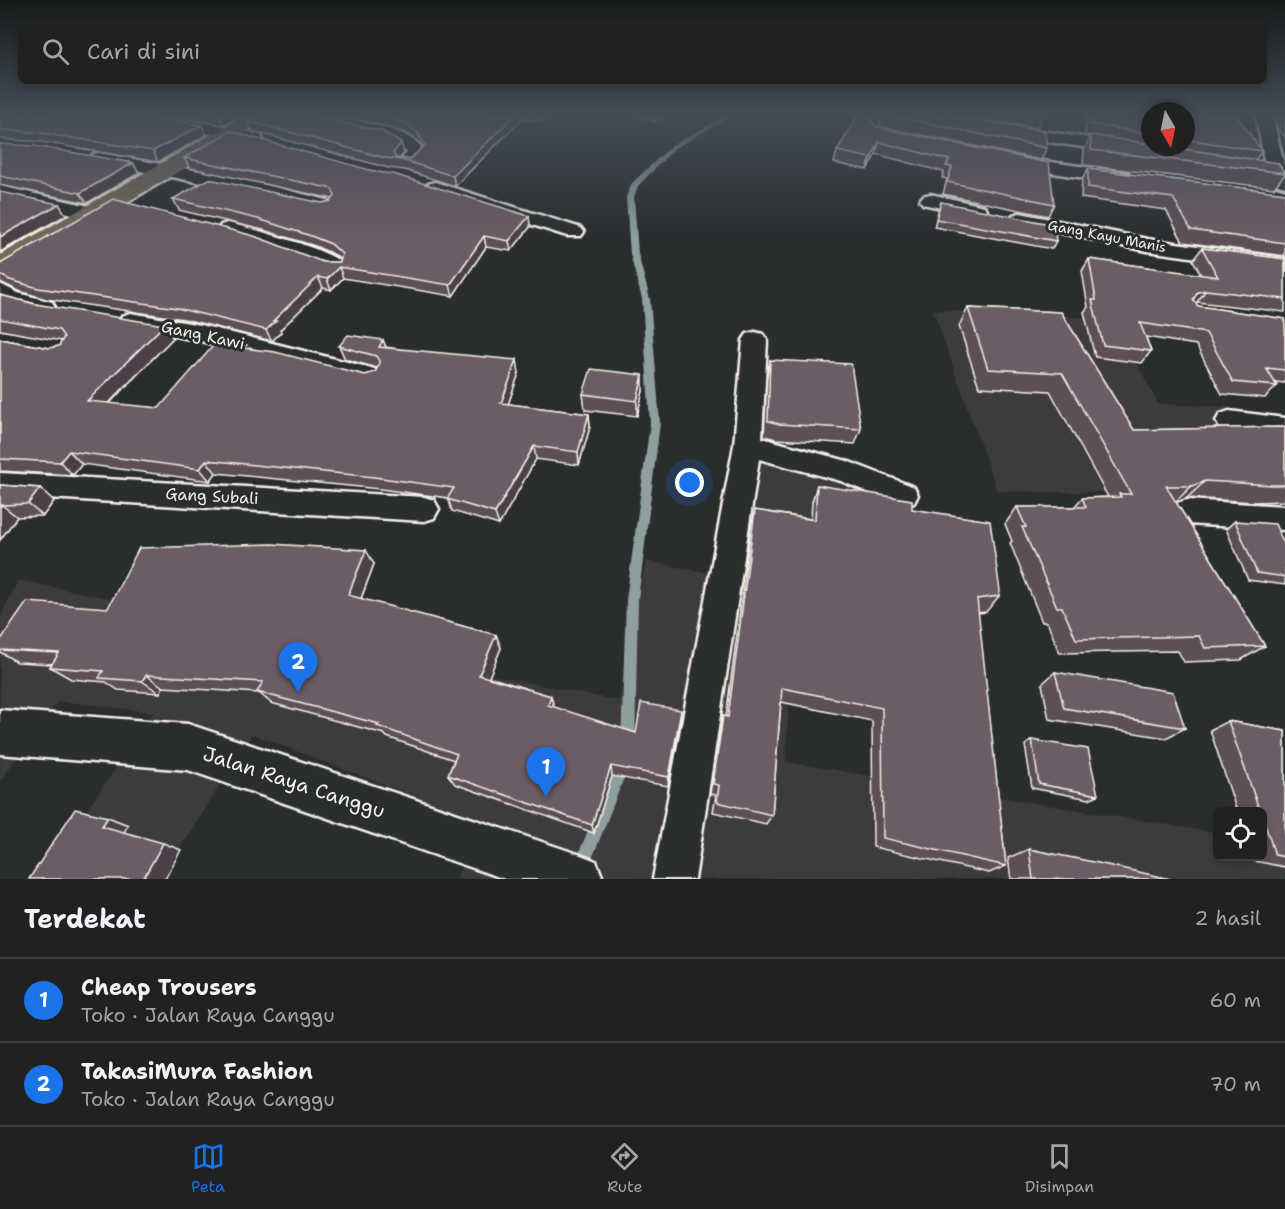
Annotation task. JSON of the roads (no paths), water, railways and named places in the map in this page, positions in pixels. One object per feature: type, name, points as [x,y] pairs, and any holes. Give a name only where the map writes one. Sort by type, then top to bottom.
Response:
[{"type":"main road","points":[[0,266],[189,156]]},
{"type":"main road","name":"Jalan Raya Canggu","points":[[5,732],[188,747],[578,879]]},
{"type":"street","points":[[85,156],[245,185],[327,206]]},
{"type":"street","points":[[1275,156],[1281,176]]},
{"type":"street","points":[[998,159],[1146,181]]},
{"type":"street","points":[[1254,169],[1281,176]]},
{"type":"street","points":[[392,176],[574,232]]},
{"type":"street","points":[[0,192],[91,212]]},
{"type":"street","points":[[114,199],[136,206]]},
{"type":"street","name":"Gang Kayu Manis","points":[[930,200],[1147,245],[1285,264]]},
{"type":"street","points":[[204,224],[283,245],[334,266]]},
{"type":"street","points":[[0,291],[10,298],[69,311]]},
{"type":"street","name":"Gang Kawi","points":[[103,316],[192,331],[371,377]]},
{"type":"street","points":[[674,879],[748,445],[755,340]]},
{"type":"street","points":[[1228,421],[1285,428]]},
{"type":"street","points":[[748,445],[847,472],[904,495]]},
{"type":"street","name":"Gang Subali","points":[[0,484],[424,509]]},
{"type":"street","points":[[1187,512],[1285,518]]},
{"type":"waterway","points":[[628,745],[632,600],[655,423],[646,299],[634,254],[630,197],[635,185],[664,156]]},
{"type":"waterway","points":[[576,879],[622,765]]},
{"type":"place","name":"TakasiMura Fashion","points":[[298,692]]},
{"type":"place","name":"Cheap Trousers","points":[[546,797]]}]
